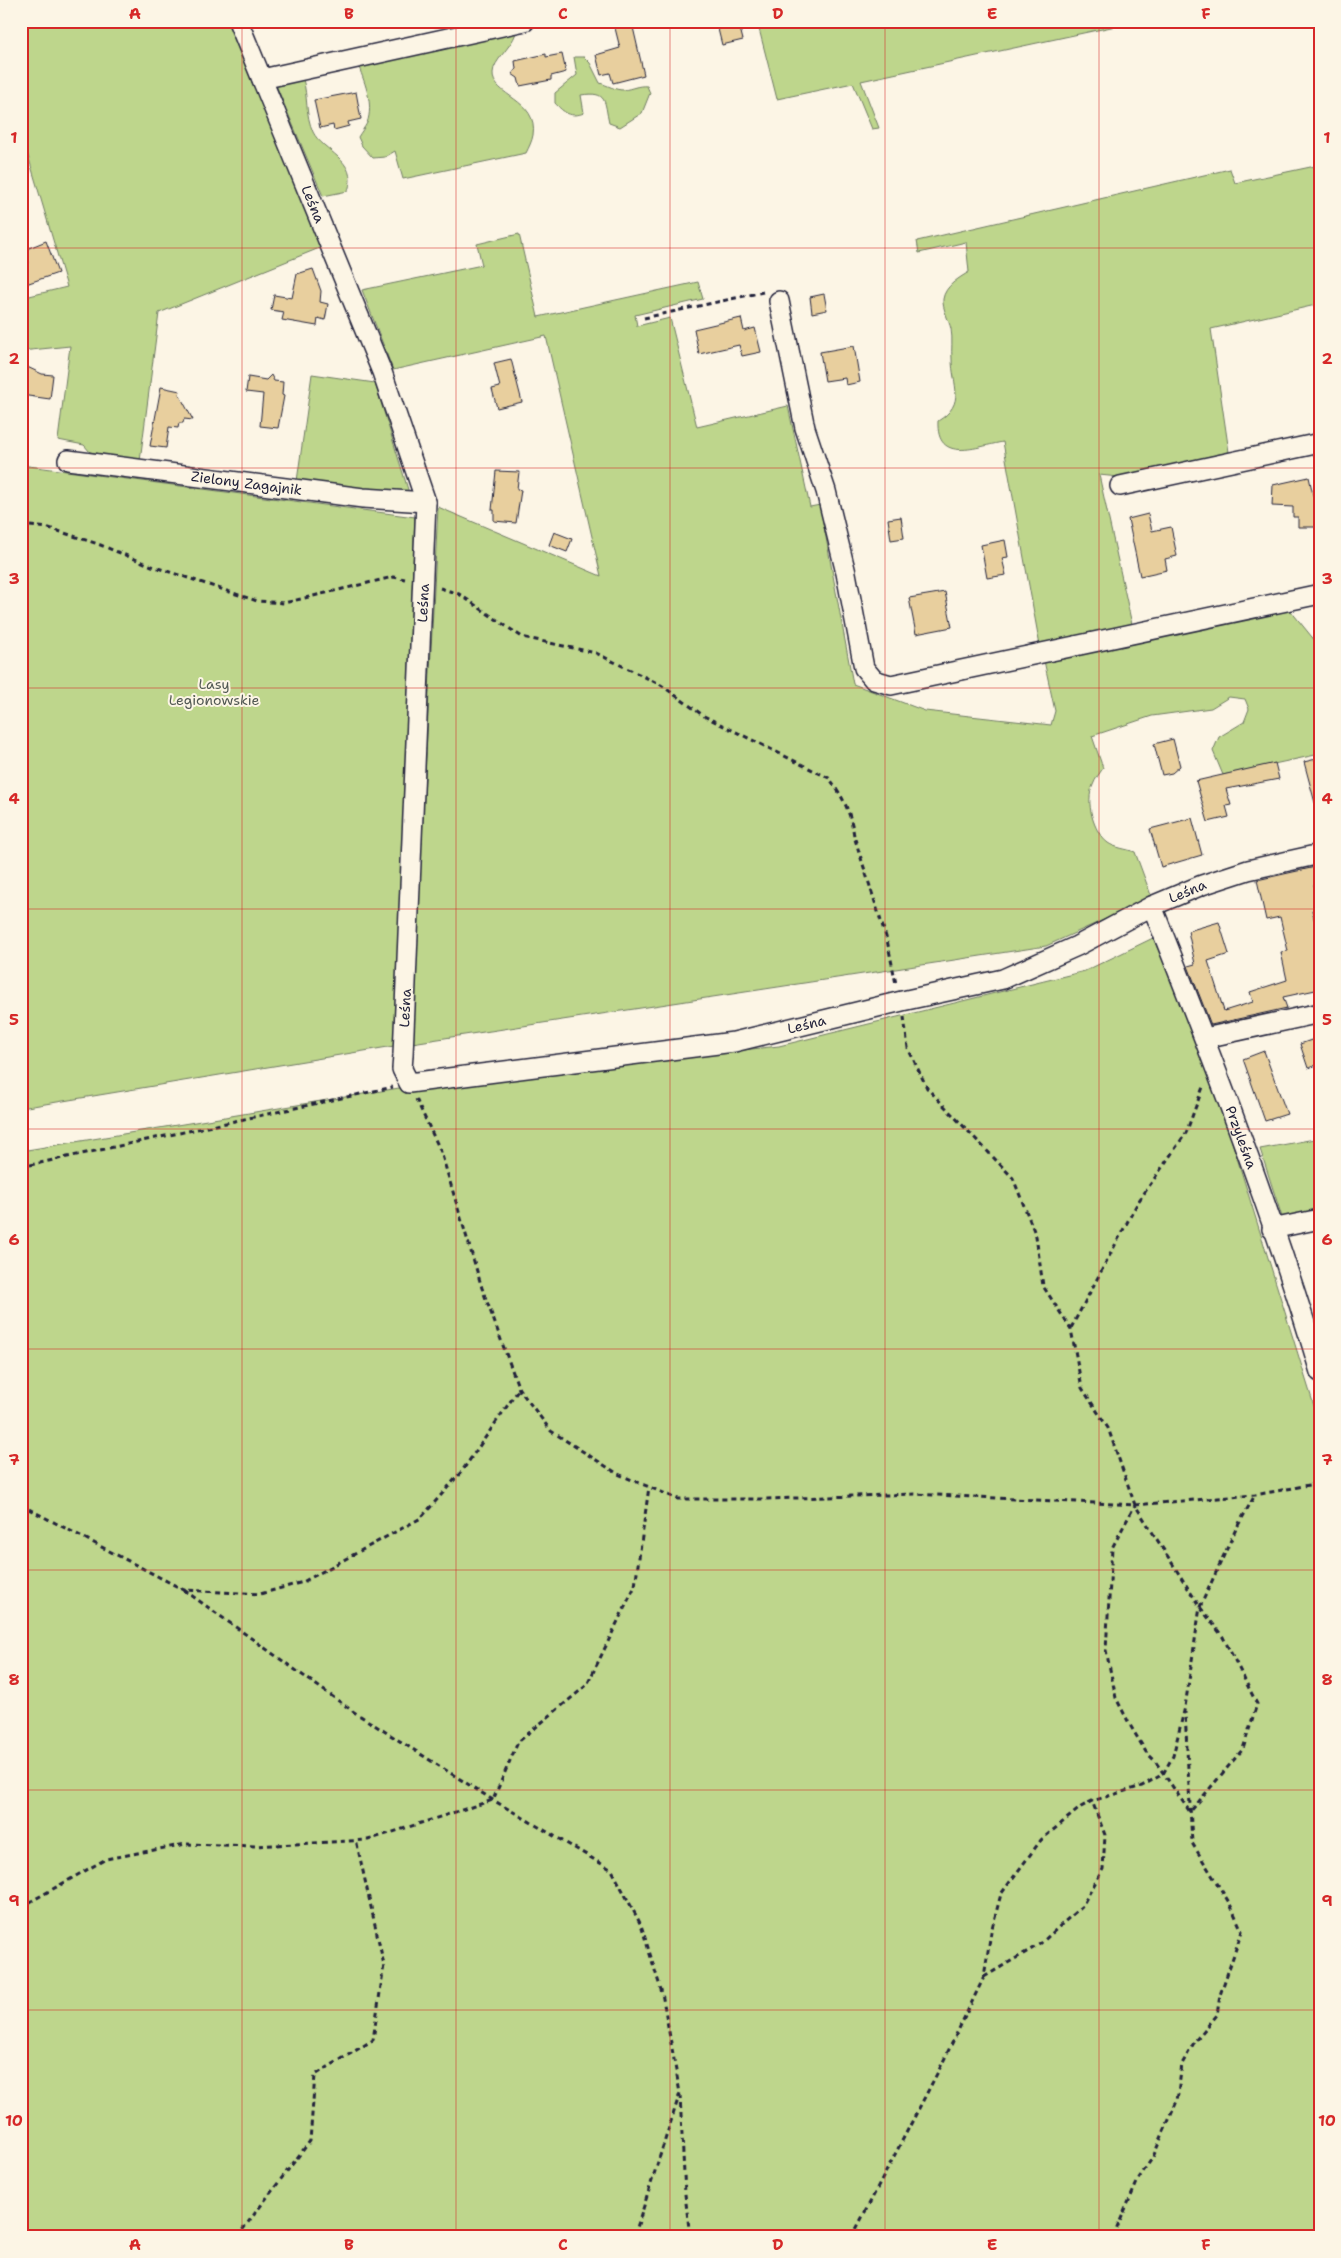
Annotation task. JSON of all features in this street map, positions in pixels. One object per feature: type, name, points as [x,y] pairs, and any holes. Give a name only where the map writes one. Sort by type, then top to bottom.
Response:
[{"type":"street","name":"Leśna","points":[[238,21],[382,372],[426,502],[402,1069],[409,1083],[734,1042],[902,1001],[1003,979],[1077,946],[1152,906],[1202,885],[1248,870],[1320,854]]},
{"type":"street","points":[[262,79],[524,21]]},
{"type":"street","points":[[779,301],[805,428],[826,491],[846,572],[864,668],[874,680],[891,685],[1320,594]]},
{"type":"street","points":[[1120,486],[1320,443]]},
{"type":"street","name":"Zielony Zagajnik","points":[[68,460],[363,498],[426,502]]},
{"type":"street","name":"Przyleśna","points":[[1152,906],[1213,1059],[1301,1309],[1320,1372]]},
{"type":"street","points":[[1205,1038],[1320,1013]]},
{"type":"street","points":[[1272,1228],[1320,1218]]},
{"type":"path","points":[[644,318],[756,293],[768,294],[779,301]]},
{"type":"path","points":[[21,524],[57,531],[98,544],[152,566],[257,600],[284,603],[393,577],[424,582],[459,594],[522,637],[596,653],[661,685],[704,716],[829,778],[842,794],[852,818],[854,836],[887,940],[893,976],[902,1001],[908,1048],[927,1088],[1013,1178],[1036,1236],[1043,1286],[1071,1329],[1082,1388],[1108,1428],[1135,1505],[1200,1607],[1223,1637],[1256,1704],[1243,1749],[1190,1812]]},
{"type":"path","points":[[1071,1329],[1138,1202],[1186,1133],[1213,1059]]},
{"type":"path","points":[[21,1167],[409,1083],[441,1152],[482,1288],[519,1389],[551,1431],[618,1474],[678,1499],[767,1499],[915,1494],[1135,1505],[1255,1495],[1320,1482]]},
{"type":"path","points":[[184,1590],[260,1594],[303,1582],[421,1518],[462,1471],[519,1389]]},
{"type":"path","points":[[21,1907],[106,1859],[186,1844],[256,1846],[368,1840],[493,1800],[518,1742],[587,1685],[635,1586],[649,1487]]},
{"type":"path","points":[[852,2237],[941,2066],[984,1977],[991,1932],[1001,1894],[1041,1840],[1081,1807],[1092,1801],[1142,1786],[1163,1774],[1173,1756],[1185,1706],[1200,1607],[1236,1529],[1255,1495]]},
{"type":"path","points":[[21,1505],[184,1590],[354,1712],[493,1800],[612,1870],[641,1925],[662,1993],[680,2093],[684,2194],[690,2237]]},
{"type":"path","points":[[1135,1505],[1112,1548],[1106,1650],[1116,1698],[1146,1752],[1155,1761],[1190,1812]]},
{"type":"path","points":[[1113,2237],[1139,2178],[1153,2156],[1177,2101],[1182,2064],[1195,2041],[1217,2016],[1220,1995],[1242,1931],[1230,1904],[1192,1843],[1185,1706]]},
{"type":"path","points":[[984,1977],[1040,1944],[1082,1906],[1103,1869],[1105,1835],[1092,1801]]},
{"type":"path","points":[[237,2237],[310,2141],[315,2075],[373,2040],[384,1965],[356,1840]]},
{"type":"path","points":[[634,2237],[680,2093]]},
{"type":"green space","points":[[21,21],[233,21],[322,247],[159,313],[140,461],[90,452],[84,445],[58,440],[70,346],[21,351],[21,298],[67,287],[21,132]]},
{"type":"green space","points":[[757,21],[1139,21],[861,81],[879,128],[872,129],[853,83],[777,99]]},
{"type":"green space","points":[[516,33],[514,39],[496,64],[493,73],[494,81],[499,87],[529,113],[533,123],[533,135],[526,153],[403,179],[395,151],[385,157],[373,158],[362,146],[358,137],[367,123],[370,109],[368,94],[359,67]]},
{"type":"green space","points":[[574,57],[584,57],[590,63],[600,83],[623,90],[647,86],[650,93],[642,113],[620,127],[609,123],[603,99],[600,96],[590,94],[581,95],[584,113],[568,114],[555,103],[555,93],[577,75]]},
{"type":"green space","points":[[303,79],[309,119],[313,132],[344,164],[350,180],[348,191],[323,196],[276,85]]},
{"type":"green space","points":[[1320,165],[1320,304],[1211,329],[1229,452],[1119,477],[1099,475],[1133,629],[1040,646],[1003,442],[960,450],[951,448],[944,443],[939,435],[938,421],[952,407],[956,393],[952,333],[943,299],[949,286],[969,272],[966,242],[919,253],[917,241],[1230,169],[1235,183]]},
{"type":"green space","points":[[519,234],[538,317],[698,282],[703,299],[635,315],[637,326],[670,318],[697,427],[788,406],[810,507],[820,505],[853,684],[925,711],[1051,725],[1055,711],[1043,656],[1286,605],[1320,647],[1320,754],[1223,775],[1213,751],[1219,737],[1244,722],[1249,709],[1245,699],[1229,697],[1211,708],[1152,716],[1092,736],[1103,768],[1091,792],[1090,807],[1092,816],[1098,832],[1108,843],[1135,852],[1152,898],[1046,946],[412,1043],[438,507],[601,576],[546,336],[393,370],[362,290],[482,265],[477,244]]},
{"type":"green space","points":[[312,374],[375,383],[410,496],[297,481]]},
{"type":"green space","name":"Lasy Legionowskie","points":[[21,465],[415,517],[394,1046],[21,1108]]},
{"type":"green space","points":[[1153,938],[1206,1058],[1320,1425],[1320,2237],[21,2237],[21,1151],[399,1088],[779,1046],[1085,971]]},
{"type":"green space","points":[[1320,1138],[1320,1213],[1283,1220],[1260,1149]]},
{"type":"building","points":[[716,21],[738,21],[743,40],[722,45]]},
{"type":"building","points":[[632,23],[644,75],[613,83],[610,73],[601,75],[596,55],[620,48],[615,28]]},
{"type":"building","points":[[546,54],[546,57],[562,54],[566,72],[551,76],[551,80],[520,86],[518,78],[512,74],[516,69],[515,61]]},
{"type":"building","points":[[356,92],[361,119],[348,122],[349,126],[334,130],[333,125],[320,128],[314,100]]},
{"type":"building","points":[[46,241],[58,273],[26,284],[21,266],[29,263],[24,250]]},
{"type":"building","points":[[313,269],[321,291],[320,302],[328,304],[325,320],[318,318],[317,326],[282,320],[284,312],[271,310],[274,295],[292,298],[297,274]]},
{"type":"building","points":[[824,294],[827,310],[812,313],[810,297]]},
{"type":"building","points":[[741,318],[744,331],[755,328],[761,352],[742,356],[739,345],[699,354],[694,329]]},
{"type":"building","points":[[854,346],[860,382],[846,385],[845,378],[825,381],[820,352]]},
{"type":"building","points":[[511,359],[522,402],[497,408],[492,389],[500,387],[494,363]]},
{"type":"building","points":[[21,364],[42,374],[53,375],[50,399],[21,395]]},
{"type":"building","points":[[271,375],[274,381],[283,382],[282,395],[284,396],[278,428],[260,426],[263,394],[246,392],[248,377],[266,380]]},
{"type":"building","points":[[161,387],[180,391],[179,394],[193,420],[184,419],[183,423],[179,423],[178,428],[169,427],[166,448],[150,446]]},
{"type":"building","points":[[496,471],[519,472],[517,489],[521,490],[516,523],[494,521],[494,510],[492,510]]},
{"type":"building","points":[[1309,477],[1316,508],[1320,507],[1320,527],[1298,527],[1298,517],[1293,517],[1293,507],[1272,506],[1273,485]]},
{"type":"building","points":[[1148,514],[1152,531],[1171,527],[1177,556],[1165,559],[1167,570],[1140,576],[1128,519]]},
{"type":"building","points":[[901,517],[904,538],[891,540],[888,519]]},
{"type":"building","points":[[554,532],[572,539],[567,552],[549,545]]},
{"type":"building","points":[[1005,540],[1008,557],[1002,558],[1006,575],[987,578],[981,545]]},
{"type":"building","points":[[945,592],[952,627],[916,634],[909,598]]},
{"type":"building","points":[[1173,739],[1180,766],[1172,773],[1162,775],[1154,744]]},
{"type":"building","points":[[1320,758],[1320,803],[1315,803],[1304,762]]},
{"type":"building","points":[[1275,763],[1279,779],[1226,789],[1231,805],[1226,806],[1229,817],[1208,822],[1196,781]]},
{"type":"building","points":[[1192,818],[1202,855],[1161,867],[1150,829]]},
{"type":"building","points":[[1320,866],[1320,884],[1314,885],[1319,908],[1312,910],[1320,943],[1320,989],[1283,997],[1287,1008],[1211,1025],[1188,966],[1195,964],[1188,931],[1219,922],[1229,954],[1208,961],[1224,1011],[1253,1002],[1250,992],[1287,980],[1281,952],[1288,951],[1280,917],[1266,920],[1257,880]]},
{"type":"building","points":[[1320,1037],[1320,1064],[1308,1068],[1300,1044]]},
{"type":"building","points":[[1264,1051],[1287,1114],[1265,1121],[1243,1059]]}]
